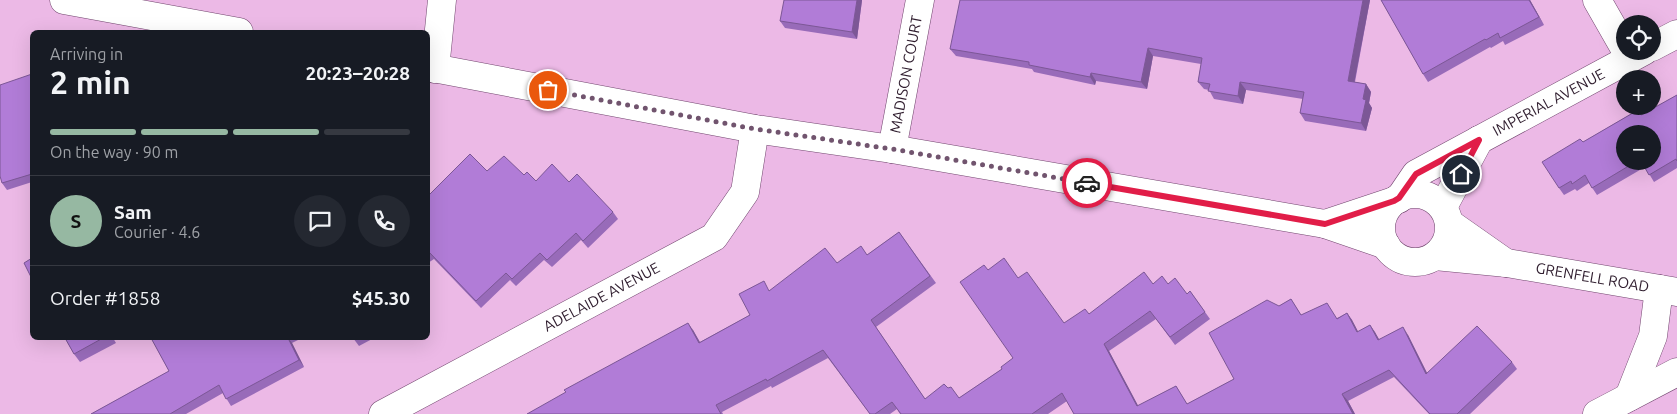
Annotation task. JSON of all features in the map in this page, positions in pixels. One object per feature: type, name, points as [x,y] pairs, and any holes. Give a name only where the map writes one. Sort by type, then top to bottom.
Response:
[{"type":"street","points":[[64,0],[228,30]]},
{"type":"street","points":[[431,68],[442,0]]},
{"type":"street","name":"MADISON COURT","points":[[892,149],[920,0]]},
{"type":"street","points":[[1597,0],[1616,25]]},
{"type":"street","name":"IMPERIAL AVENUE","points":[[1661,41],[1677,34]]},
{"type":"street","name":"IMPERIAL AVENUE","points":[[1396,200],[1416,174],[1620,60]]},
{"type":"street","name":"GRENFELL ROAD","points":[[431,68],[755,129],[892,149],[1325,224],[1386,245],[1403,259],[1414,262],[1435,256],[1507,263],[1668,290]]},
{"type":"street","name":"ADELAIDE AVENUE","points":[[383,414],[428,403],[714,237],[744,192],[755,129]]},
{"type":"street","name":"IMPERIAL AVENUE","points":[[1446,215],[1479,140]]},
{"type":"street","name":"GRENFELL ROAD","points":[[1325,224],[1396,200],[1404,195],[1415,193],[1425,195],[1435,200],[1446,215],[1507,263]]},
{"type":"street","points":[[1386,245],[1382,236],[1381,226],[1388,208],[1396,200]]},
{"type":"street","points":[[1435,256],[1447,241],[1446,215]]},
{"type":"street","points":[[1629,397],[1653,336],[1668,290]]},
{"type":"street","points":[[1598,414],[1677,372]]},
{"type":"building","points":[[784,0],[857,0],[852,32],[780,21]]},
{"type":"building","points":[[960,0],[1363,0],[1348,81],[1366,84],[1363,99],[1366,100],[1361,123],[1300,113],[1304,92],[1240,82],[1238,96],[1208,91],[1210,84],[1198,82],[1202,58],[1148,48],[1141,82],[1091,73],[1090,77],[1029,65],[1029,62],[950,49]]},
{"type":"building","points":[[1381,0],[1529,0],[1539,17],[1500,38],[1498,33],[1485,39],[1423,74]]},
{"type":"building","points":[[30,75],[30,175],[2,183],[0,176],[0,85]]},
{"type":"building","points":[[1677,95],[1677,161],[1676,159],[1661,168],[1661,125],[1616,125],[1616,170],[1622,170],[1592,188],[1585,175],[1572,184],[1571,181],[1559,188],[1542,162],[1580,139],[1583,142],[1629,115],[1661,115],[1661,104]]},
{"type":"building","points":[[470,154],[487,171],[504,156],[524,175],[527,172],[536,181],[552,164],[569,182],[577,174],[613,212],[583,241],[576,233],[547,260],[540,253],[512,279],[506,273],[476,301],[430,253],[430,194]]},
{"type":"building","points":[[1646,170],[1657,170],[1649,175]]},
{"type":"building","points":[[899,232],[930,276],[871,320],[925,399],[944,384],[948,388],[951,387],[959,398],[1002,369],[1001,367],[1013,358],[960,282],[984,265],[988,270],[1004,258],[1018,278],[1027,272],[1064,323],[1085,309],[1089,314],[1144,272],[1153,284],[1162,276],[1168,284],[1175,278],[1187,294],[1190,291],[1205,312],[1170,337],[1150,311],[1104,344],[1137,406],[1176,386],[1187,404],[1234,379],[1209,333],[1267,300],[1279,306],[1291,299],[1301,315],[1327,303],[1337,319],[1347,313],[1357,332],[1370,325],[1378,340],[1403,327],[1426,374],[1477,326],[1512,362],[1457,414],[1430,414],[1389,370],[1342,394],[1353,414],[1074,414],[1062,393],[1032,414],[901,414],[892,402],[875,414],[870,414],[823,350],[767,381],[766,379],[716,405],[721,414],[527,414],[566,392],[564,390],[688,323],[699,343],[750,315],[739,294],[764,281],[769,291],[825,248],[837,263],[861,246],[867,255]]},
{"type":"building","points":[[30,259],[30,275],[24,263]]},
{"type":"building","points":[[66,340],[99,340],[74,354]]},
{"type":"building","points":[[152,340],[289,340],[299,360],[226,399],[219,385],[170,414],[91,414],[169,371]]},
{"type":"way so far","points":[[548,90],[755,129],[892,149],[1087,183]]},
{"type":"route","points":[[1087,183],[1325,224],[1394,201],[1399,198],[1416,174],[1479,140],[1461,174]]}]
